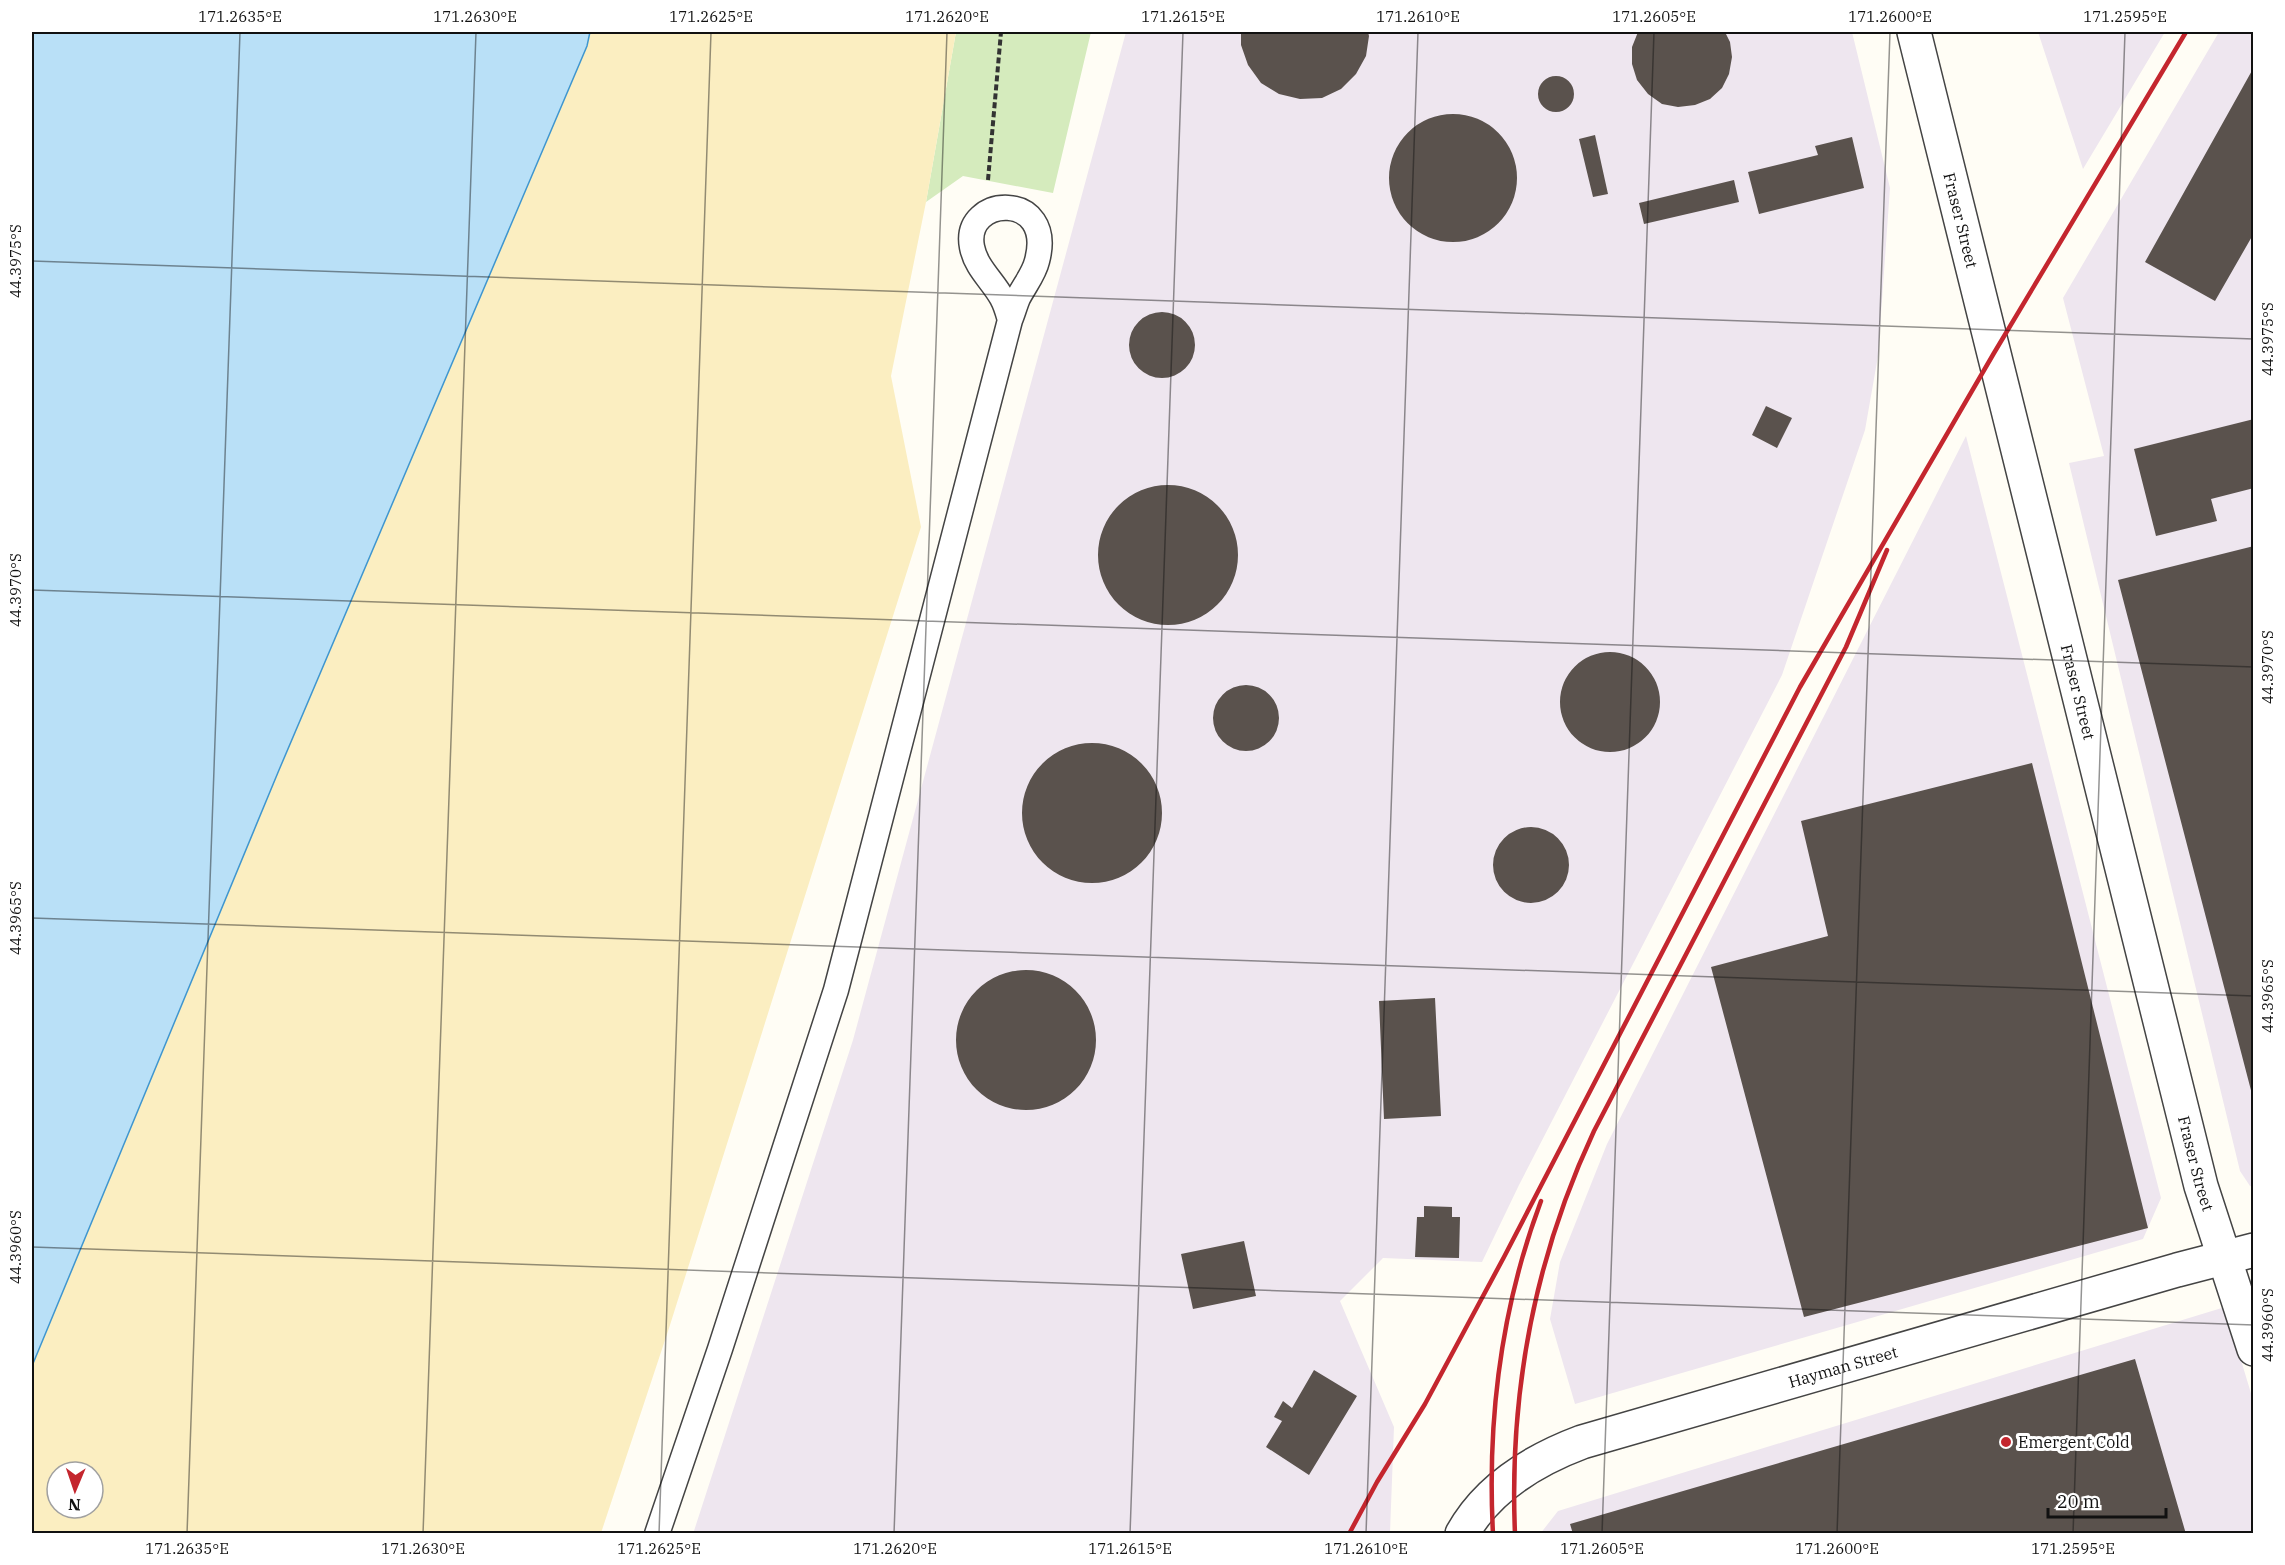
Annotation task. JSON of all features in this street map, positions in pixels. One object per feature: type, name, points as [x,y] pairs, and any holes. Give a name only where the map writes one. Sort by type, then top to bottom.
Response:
[{"type":"street","name":"Fraser Street","points":[[1914,32],[2201,1186],[2238,1254],[2253,1349]]},
{"type":"street","name":"Hayman Street","points":[[1462,1533],[1472,1515],[1514,1476],[1553,1453],[1582,1442],[2238,1254]]},
{"type":"lane","points":[[657,1533],[720,1349],[836,990],[1010,320],[1037,262],[1038,229],[1030,215],[1017,208],[1001,207],[985,213],[974,227],[971,245],[977,264],[1003,300],[1010,320]]},
{"type":"path","points":[[985,213],[1001,32]]},
{"type":"shaded area","points":[[1126,32],[1852,32],[1890,188],[1878,356],[1865,430],[1782,675],[1519,1185],[1482,1262],[1383,1258],[1340,1301],[1394,1427],[1390,1533],[693,1534],[853,1040]]},
{"type":"shaded area","points":[[2038,32],[2165,32],[2083,169]]},
{"type":"shaded area","points":[[2219,32],[2253,32],[2253,1187],[2240,1171],[2069,463],[2104,456],[2063,298]]},
{"type":"shaded area","points":[[1966,436],[2161,1198],[2143,1239],[1575,1404],[1550,1319],[1560,1262],[1607,1144]]},
{"type":"shaded area","name":"Emergent Cold","points":[[2225,1307],[2253,1400],[2253,1533],[1540,1534],[1558,1511]]},
{"type":"green space","points":[[956,32],[1091,32],[1053,193],[963,176],[926,202]]},
{"type":"sand","points":[[590,32],[956,32],[926,202],[891,376],[921,527],[670,1325],[601,1533],[32,1534],[32,1366],[279,770],[587,46]]},
{"type":"water","points":[[32,32],[590,32],[587,46],[279,770],[32,1366]]},
{"type":"building","points":[[1241,32],[1368,32],[1369,36],[1366,56],[1356,74],[1341,89],[1322,98],[1300,99],[1279,94],[1261,83],[1248,65],[1241,45]]},
{"type":"building","points":[[1638,32],[1725,32],[1730,42],[1732,57],[1729,74],[1722,88],[1710,99],[1695,105],[1678,107],[1662,104],[1648,94],[1637,80],[1632,64],[1632,47]]},
{"type":"building","points":[[2254,67],[2254,233],[2215,301],[2145,262]]},
{"type":"building","points":[[1556,76],[1569,81],[1574,94],[1569,107],[1556,112],[1543,107],[1538,94],[1543,81]]},
{"type":"building","points":[[1453,114],[1477,119],[1498,133],[1512,154],[1517,178],[1512,202],[1498,223],[1477,237],[1453,242],[1429,237],[1408,223],[1394,202],[1389,178],[1394,154],[1408,133],[1429,119]]},
{"type":"building","points":[[1595,135],[1608,194],[1593,197],[1579,139]]},
{"type":"building","points":[[1852,137],[1864,188],[1759,214],[1748,172],[1818,155],[1815,146]]},
{"type":"building","points":[[1734,180],[1739,202],[1644,224],[1639,203]]},
{"type":"building","points":[[1162,312],[1175,314],[1190,327],[1195,345],[1193,358],[1180,373],[1162,378],[1149,376],[1134,363],[1129,345],[1131,332],[1144,317]]},
{"type":"building","points":[[1766,406],[1792,418],[1777,448],[1752,435]]},
{"type":"building","points":[[2254,419],[2254,488],[2211,499],[2217,521],[2156,536],[2134,449]]},
{"type":"building","points":[[1168,485],[1195,490],[1218,505],[1233,528],[1238,555],[1233,582],[1218,605],[1195,620],[1168,625],[1141,620],[1118,605],[1103,582],[1098,555],[1103,528],[1118,505],[1141,490]]},
{"type":"building","points":[[2254,546],[2254,1098],[2253,1098],[2118,580]]},
{"type":"building","points":[[1610,652],[1638,660],[1652,674],[1660,702],[1652,730],[1638,744],[1610,752],[1582,744],[1568,730],[1560,702],[1568,674],[1582,660]]},
{"type":"building","points":[[1240,685],[1252,685],[1264,690],[1274,700],[1279,718],[1277,731],[1264,746],[1252,751],[1240,751],[1228,746],[1218,736],[1213,724],[1213,712],[1218,700],[1228,690]]},
{"type":"building","points":[[1092,743],[1119,748],[1142,763],[1157,786],[1162,813],[1157,840],[1142,863],[1119,878],[1092,883],[1065,878],[1042,863],[1027,840],[1022,813],[1027,786],[1042,763],[1065,748]]},
{"type":"building","points":[[2032,763],[2148,1228],[1804,1317],[1711,967],[1828,936],[1801,821]]},
{"type":"building","points":[[1524,827],[1538,827],[1552,833],[1563,844],[1569,858],[1566,880],[1558,892],[1538,903],[1524,903],[1510,897],[1499,886],[1493,872],[1493,858],[1499,844],[1510,833]]},
{"type":"building","points":[[1026,970],[1053,975],[1076,990],[1091,1013],[1096,1040],[1091,1067],[1076,1090],[1053,1105],[1026,1110],[999,1105],[976,1090],[961,1067],[956,1040],[961,1013],[976,990],[999,975]]},
{"type":"building","points":[[1435,998],[1441,1116],[1384,1119],[1379,1001]]},
{"type":"building","points":[[1424,1206],[1452,1207],[1452,1217],[1460,1217],[1459,1258],[1415,1257],[1417,1217],[1424,1217]]},
{"type":"building","points":[[1244,1241],[1256,1296],[1193,1309],[1181,1254]]},
{"type":"building","name":"Emergent Cold","points":[[2135,1359],[2186,1534],[1573,1534],[1570,1524]]},
{"type":"building","points":[[1314,1370],[1357,1396],[1309,1475],[1266,1447],[1282,1421],[1274,1417],[1283,1401],[1292,1408]]},
{"type":"railway","points":[[1349,1534],[1377,1482],[1425,1404],[1504,1257],[1800,687],[1994,353],[2186,32]]},
{"type":"railway","points":[[1515,1534],[1514,1482],[1517,1430],[1530,1327],[1541,1277],[1573,1179],[1594,1131],[1846,647],[1887,550]]},
{"type":"railway","points":[[1493,1534],[1492,1449],[1500,1365],[1516,1282],[1541,1201]]},
{"type":"place","name":"Emergent Cold","points":[[2006,1442]]}]
